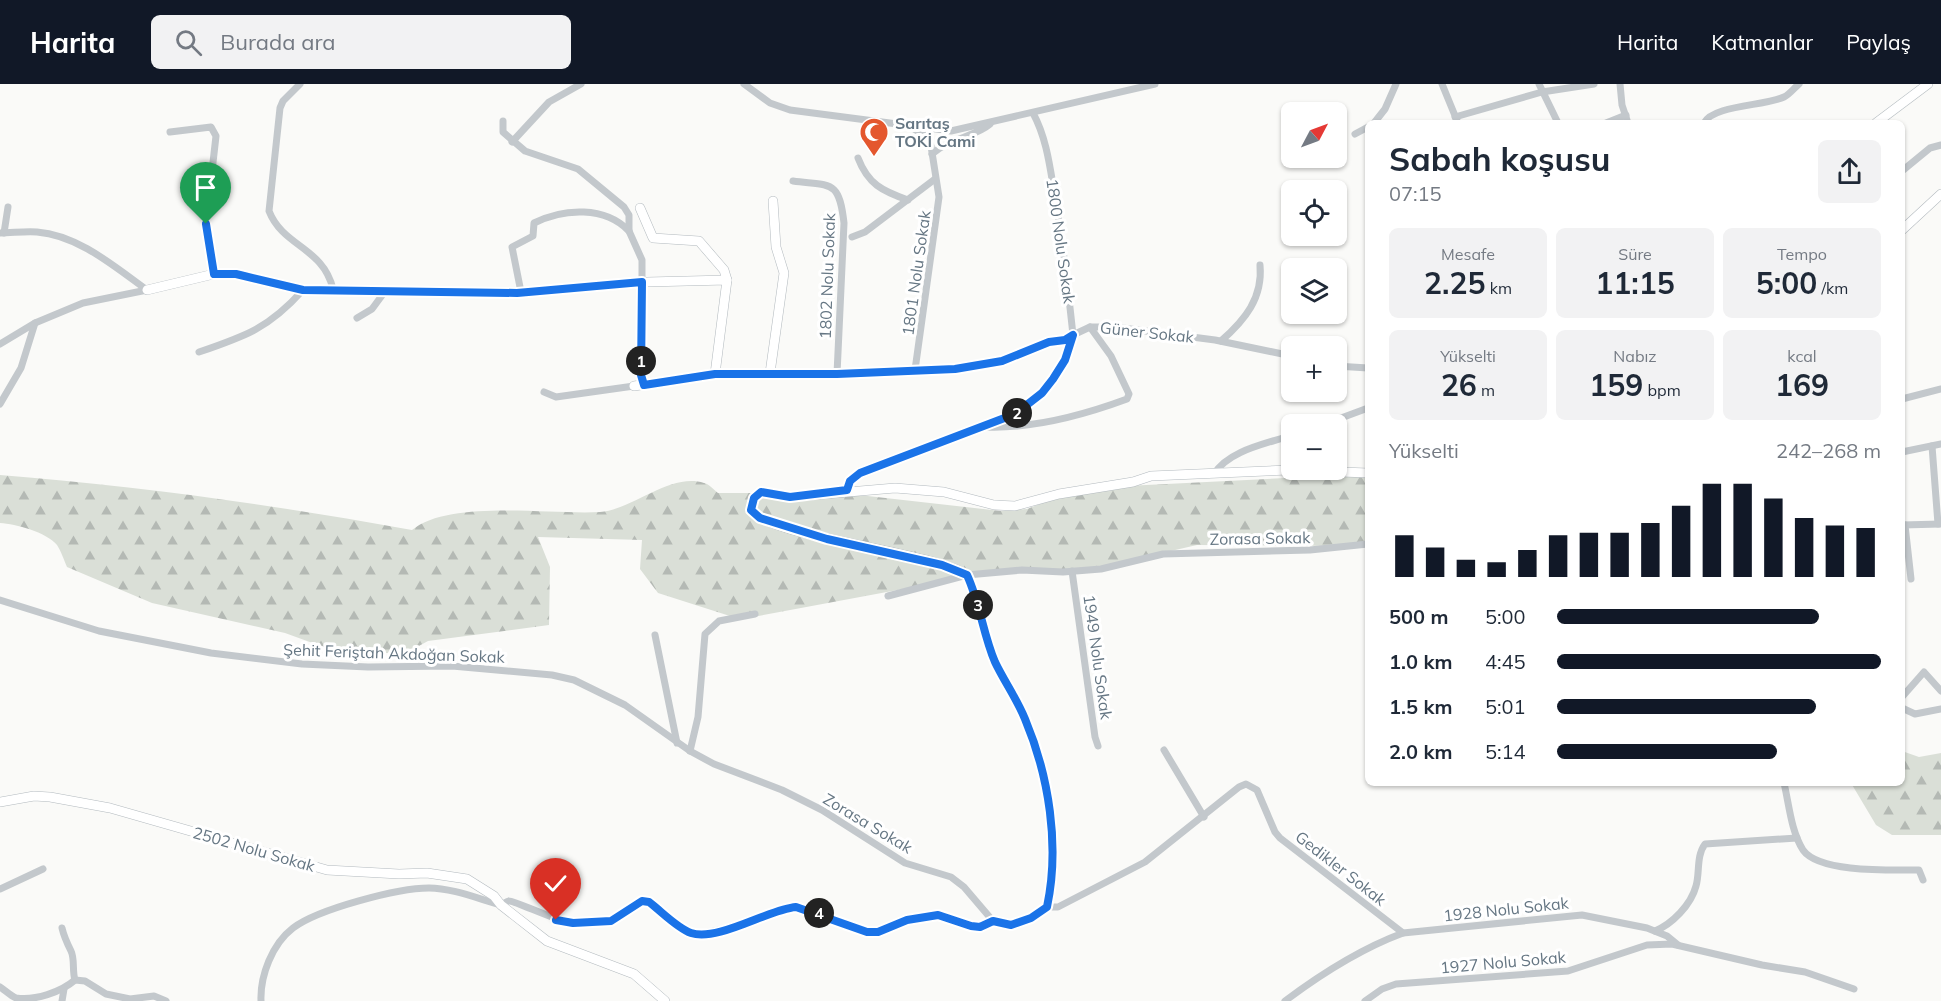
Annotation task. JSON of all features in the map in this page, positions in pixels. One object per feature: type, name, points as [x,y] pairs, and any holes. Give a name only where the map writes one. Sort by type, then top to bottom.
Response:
[{"type":"street","points":[[300,84],[283,101],[280,108],[269,211],[273,222],[321,261],[330,275],[333,289]]},
{"type":"street","points":[[512,142],[549,102],[581,84]]},
{"type":"street","points":[[744,84],[771,103],[790,110],[951,131],[1155,84]]},
{"type":"street","points":[[1376,120],[1385,109],[1396,84]]},
{"type":"street","points":[[1442,84],[1457,120],[1542,92],[1594,84]]},
{"type":"street","points":[[1539,84],[1556,120]]},
{"type":"street","points":[[1620,84],[1627,119]]},
{"type":"street","points":[[1707,120],[1712,114],[1767,103],[1786,96],[1799,84]]},
{"type":"street","points":[[1880,120],[1928,84]]},
{"type":"street","name":"1800 Nolu Sokak","points":[[847,490],[850,481],[860,473],[984,428],[1015,414],[1042,393],[1065,360],[1073,335],[1068,275],[1048,154],[1042,130],[1033,113]]},
{"type":"street","points":[[503,121],[503,132],[512,142],[525,151],[578,169],[614,196],[629,216],[629,231],[642,260],[639,386]]},
{"type":"street","points":[[932,154],[948,142],[984,129],[991,123]]},
{"type":"street","name":"1801 Nolu Sokak","points":[[908,126],[926,136],[931,146],[935,179],[939,191],[939,210],[915,370]]},
{"type":"street","points":[[170,132],[211,127],[216,136],[206,224],[214,274]]},
{"type":"street","points":[[1355,134],[1365,129]]},
{"type":"street","points":[[1905,169],[1930,148],[1941,145]]},
{"type":"street","name":"1801 Nolu Sokak","points":[[858,158],[870,182],[878,188],[908,200]]},
{"type":"street","name":"1801 Nolu Sokak","points":[[852,237],[866,232],[935,179]]},
{"type":"street","name":"1802 Nolu Sokak","points":[[793,181],[831,186],[838,192],[842,205],[844,223],[837,374]]},
{"type":"street","points":[[1905,227],[1941,194]]},
{"type":"street","points":[[770,373],[784,273],[776,248],[773,201]]},
{"type":"street","points":[[9,207],[2,233],[38,232],[62,237],[106,260],[147,290]]},
{"type":"street","points":[[640,208],[653,238],[699,241],[724,270],[727,280],[715,374]]},
{"type":"street","points":[[521,292],[512,247],[514,243],[533,236],[534,223],[561,213],[581,212],[606,216],[629,231]]},
{"type":"street","points":[[1221,341],[1248,316],[1262,281],[1260,265]]},
{"type":"street","points":[[0,344],[35,323],[83,303],[214,274],[236,274],[303,290],[521,292],[642,282],[727,280]]},
{"type":"street","points":[[199,352],[232,341],[270,323],[303,290]]},
{"type":"street","points":[[357,318],[372,309],[386,290]]},
{"type":"street","points":[[0,404],[6,398],[21,368],[35,323]]},
{"type":"street","points":[[984,428],[1016,429],[1092,412],[1127,399],[1129,394],[1111,356],[1090,327]]},
{"type":"street","name":"Güner Sokak","points":[[544,392],[556,398],[715,374],[837,374],[955,369],[1002,361],[1049,342],[1065,340],[1090,327],[1115,327],[1221,341],[1281,354]]},
{"type":"street","points":[[1347,367],[1365,368]]},
{"type":"street","points":[[1905,398],[1941,389]]},
{"type":"street","points":[[1347,416],[1365,409]]},
{"type":"street","points":[[1214,474],[1221,463],[1240,453],[1281,439]]},
{"type":"street","points":[[1905,451],[1941,444]]},
{"type":"street","points":[[1905,525],[1939,524],[1932,446]]},
{"type":"street","points":[[261,1001],[260,986],[264,972],[279,943],[293,928],[313,918],[395,892],[430,888],[501,905],[509,901],[516,901],[539,914],[573,923],[611,921],[634,904],[642,901],[649,902],[690,933],[700,934],[748,924],[786,908],[796,907],[867,932],[878,932],[907,920],[938,915],[980,927],[993,921],[1011,925],[1031,918],[1047,907],[1051,887],[1049,803],[1025,719],[996,663],[976,596],[967,575],[942,565],[827,539],[760,518],[751,510],[754,498],[761,492],[790,497],[847,490],[895,488],[944,492],[994,505],[1016,506],[1059,494],[1133,482],[1151,476],[1289,470],[1365,473]]},
{"type":"street","points":[[1905,533],[1911,579]]},
{"type":"street","name":"Zorasa Sokak","points":[[888,596],[967,575],[1022,570],[1101,569],[1163,554],[1310,550],[1365,544]]},
{"type":"street","name":"1949 Nolu Sokak","points":[[1072,571],[1098,746]]},
{"type":"street","name":"Şehit Feriştah Akdoğan Sokak","points":[[0,600],[99,631],[211,653],[302,664],[368,667],[452,666],[542,674]]},
{"type":"street","points":[[690,751],[698,717],[705,634],[719,621],[755,614]]},
{"type":"street","points":[[655,635],[677,742]]},
{"type":"street","points":[[1905,694],[1924,672],[1941,691]]},
{"type":"street","name":"Zorasa Sokak","points":[[542,674],[574,680],[598,691],[625,705],[690,751],[714,764],[782,790],[822,810],[905,863],[951,877],[964,887],[993,921]]},
{"type":"street","points":[[1905,709],[1915,714],[1941,709]]},
{"type":"street","points":[[1164,750],[1204,817]]},
{"type":"street","name":"Gedikler Sokak","points":[[1047,907],[1059,907],[1145,862],[1245,784],[1257,790],[1275,832],[1280,838],[1403,933]]},
{"type":"street","points":[[1785,786],[1797,838],[1810,857],[1826,864],[1919,870],[1923,880]]},
{"type":"street","name":"2502 Nolu Sokak","points":[[0,802],[34,796],[110,807],[327,870],[458,876],[494,896],[501,905],[547,941],[634,974],[665,1001]]},
{"type":"street","points":[[1655,930],[1668,925],[1692,896],[1696,886],[1701,850],[1705,844],[1797,838]]},
{"type":"street","points":[[0,889],[43,869]]},
{"type":"street","name":"1928 Nolu Sokak","points":[[1403,933],[1525,923],[1573,915],[1655,930],[1678,945]]},
{"type":"street","points":[[62,928],[66,944],[72,952],[72,969],[75,980]]},
{"type":"street","points":[[1285,1001],[1332,967],[1383,940],[1403,933]]},
{"type":"street","name":"1927 Nolu Sokak","points":[[1365,1001],[1382,989],[1396,984],[1568,971],[1647,945],[1678,945],[1752,963],[1805,972],[1854,988]]},
{"type":"street","points":[[0,987],[17,999],[34,1001],[64,989],[75,980],[85,981],[106,994],[130,999],[149,999],[154,996],[166,1001]]},
{"type":"street","points":[[62,1001],[64,989]]},
{"type":"green space","points":[[1365,474],[1365,542],[1345,546],[1197,545],[1084,571],[989,573],[753,617],[733,617],[658,593],[640,569],[642,540],[538,537],[550,567],[549,625],[428,641],[406,653],[340,653],[285,633],[152,603],[67,567],[57,545],[46,536],[22,527],[0,523],[0,475],[206,497],[412,530],[429,520],[475,511],[600,512],[612,510],[665,487],[691,481],[706,484],[718,493],[841,493],[1001,511],[1027,509],[1065,494],[1106,487],[1281,478],[1347,480],[1347,475]]},
{"type":"green space","points":[[1905,752],[1919,757],[1941,753],[1941,835],[1892,835],[1876,825],[1853,786],[1905,786]]},
{"type":"place","name":"Sarıtaş TOKİ Cami","points":[[874,158]]},
{"type":"route","points":[[206,224],[214,274],[236,274],[303,290],[517,293],[642,282],[641,375],[644,385],[715,374],[814,375],[955,369],[1002,361],[1054,340],[1065,340],[1073,335],[1065,360],[1053,379],[1029,405],[1015,414],[901,459],[872,467],[855,476],[848,484],[847,490],[790,497],[761,492],[754,498],[751,510],[760,518],[827,539],[942,565],[967,575],[976,596],[992,654],[1025,719],[1049,803],[1051,887],[1047,907],[1031,918],[1011,925],[1002,925],[993,921],[980,927],[971,926],[938,915],[921,916],[878,932],[859,930],[826,916],[796,907],[786,908],[748,924],[700,934],[690,933],[649,902],[642,901],[634,904],[611,921],[573,923],[556,920]]}]
